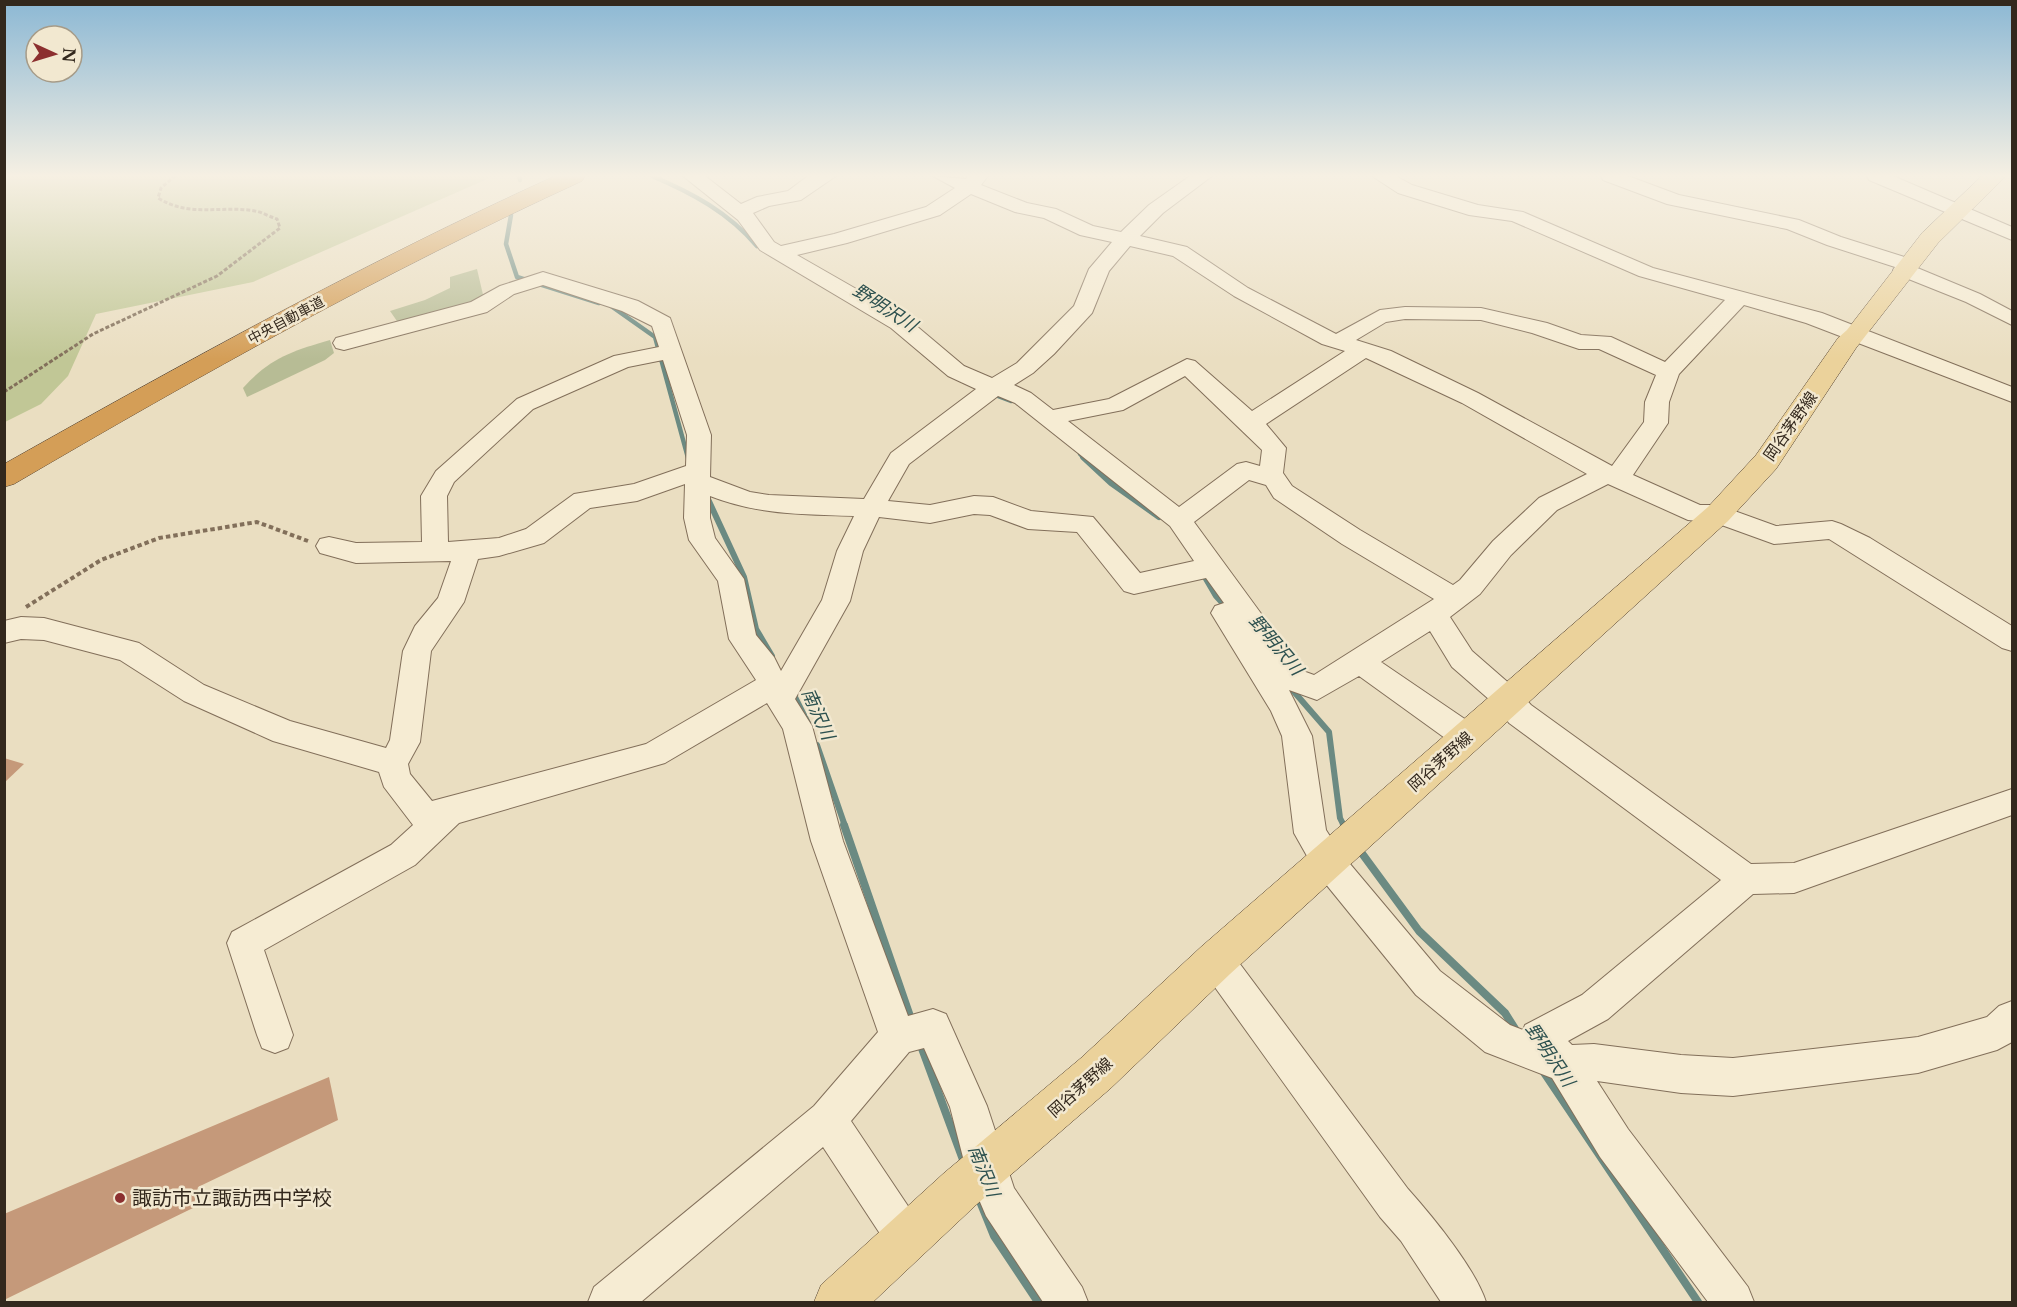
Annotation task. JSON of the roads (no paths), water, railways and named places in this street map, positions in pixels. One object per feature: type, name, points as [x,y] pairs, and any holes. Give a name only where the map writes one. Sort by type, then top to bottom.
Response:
[{"type":"highway","name":"中央自動車道","points":[[4,458],[276,310],[424,237]]},
{"type":"highway","name":"中央自動車道","points":[[4,477],[288,318],[446,237]]},
{"type":"main road","name":"岡谷茅野線","points":[[838,1302],[906,1238],[1096,1073],[1216,960],[1718,514],[1766,462],[1847,343],[1856,335],[1905,267],[1931,237]]},
{"type":"street","points":[[760,237],[777,253],[899,323],[956,371],[1027,410],[1162,523],[1204,568],[1293,679],[1317,688],[1360,663],[1470,587],[1502,548],[1548,504],[1610,474],[1622,472],[1656,423],[1657,402],[1668,372],[1738,299]]},
{"type":"street","points":[[777,253],[847,237]]},
{"type":"street","points":[[1109,237],[1180,251],[1241,292],[1320,334],[1364,349],[1470,398],[1581,462],[1697,514],[1718,514],[1773,535],[1832,530],[1861,545],[2013,640]]},
{"type":"street","points":[[468,552],[450,602],[425,634],[417,651],[405,742],[393,763],[395,778],[425,816],[449,812],[654,754],[777,692],[836,601],[850,551],[900,459],[1046,349],[1084,308],[1099,269],[1128,237]]},
{"type":"street","points":[[1565,237],[1646,272],[1814,318],[2013,395]]},
{"type":"street","points":[[1824,237],[1905,267],[2013,319]]},
{"type":"street","points":[[344,343],[478,307],[507,290],[543,278],[630,306],[662,323],[699,435],[697,518],[702,540],[731,579],[743,639],[764,665],[797,726],[827,841],[898,1037]]},
{"type":"street","points":[[1340,341],[1380,316],[1405,313],[1481,314],[1539,328],[1579,342],[1602,342],[1668,372]]},
{"type":"street","points":[[1251,423],[1364,349]]},
{"type":"street","points":[[435,551],[434,496],[445,477],[525,404],[622,361],[671,351]]},
{"type":"street","points":[[1053,419],[1065,414],[1115,405],[1187,366],[1251,423],[1274,448],[1272,474],[1282,492],[1351,537],[1380,552],[1443,607],[1462,659],[1509,700],[1520,714],[1746,879],[1794,878],[2013,802]]},
{"type":"street","points":[[991,390],[1023,398],[1053,419],[1179,520],[1204,568]]},
{"type":"street","points":[[1179,520],[1246,470],[1275,479]]},
{"type":"street","points":[[329,546],[356,553],[468,552],[518,543],[535,536],[583,500],[637,492],[687,474],[736,497],[769,504],[873,508],[930,514],[974,505],[993,506],[1028,520],[1084,523],[1134,584],[1204,568]]},
{"type":"street","points":[[1237,611],[1225,613],[1284,705],[1298,736],[1310,833],[1346,846],[1428,983],[1498,1039],[1565,1064],[1594,1062],[1681,1074],[1733,1077],[1918,1055],[1997,1032],[2013,1019]]},
{"type":"street","points":[[4,632],[21,628],[44,629],[129,651],[194,693],[284,732],[393,763]]},
{"type":"street","points":[[1360,663],[1467,737]]},
{"type":"street","points":[[275,1035],[244,944],[403,855],[449,812]]},
{"type":"street","points":[[1733,1302],[1614,1143],[1565,1064],[1538,1038],[1595,1007],[1746,879]]},
{"type":"street","points":[[1216,960],[1394,1203],[1415,1227],[1465,1302]]},
{"type":"street","points":[[609,1302],[827,1119],[898,1037],[933,1027],[968,1106],[986,1169],[1000,1202],[1067,1302]]},
{"type":"street","points":[[827,1119],[906,1238]]},
{"type":"waterway","name":"南沢川","points":[[507,237],[506,244],[517,277],[599,303]]},
{"type":"waterway","name":"野明沢川","points":[[749,237],[757,246]]},
{"type":"waterway","name":"南沢川","points":[[611,306],[655,337],[688,458]]},
{"type":"waterway","name":"野明沢川","points":[[990,393],[1011,401]]},
{"type":"waterway","name":"野明沢川","points":[[1080,454],[1083,457]]},
{"type":"waterway","name":"野明沢川","points":[[1083,457],[1111,483],[1159,517]]},
{"type":"waterway","name":"南沢川","points":[[707,497],[744,577],[756,629],[772,656]]},
{"type":"waterway","name":"野明沢川","points":[[1202,572],[1216,596],[1227,608]]},
{"type":"waterway","name":"野明沢川","points":[[1289,686],[1329,732],[1340,818],[1344,826]]},
{"type":"waterway","name":"南沢川","points":[[792,691],[810,727]]},
{"type":"waterway","name":"南沢川","points":[[817,745],[845,826]]},
{"type":"waterway","name":"南沢川","points":[[844,825],[912,1022]]},
{"type":"waterway","name":"野明沢川","points":[[1344,825],[1346,829]]},
{"type":"waterway","name":"野明沢川","points":[[1358,848],[1419,931],[1505,1013],[1517,1032]]},
{"type":"waterway","name":"南沢川","points":[[920,1043],[965,1165]]},
{"type":"waterway","name":"野明沢川","points":[[1543,1071],[1698,1302]]},
{"type":"waterway","name":"南沢川","points":[[977,1194],[994,1236],[1038,1302]]},
{"type":"place","name":"諏訪市立諏訪西中学校","points":[[120,1198]]}]
